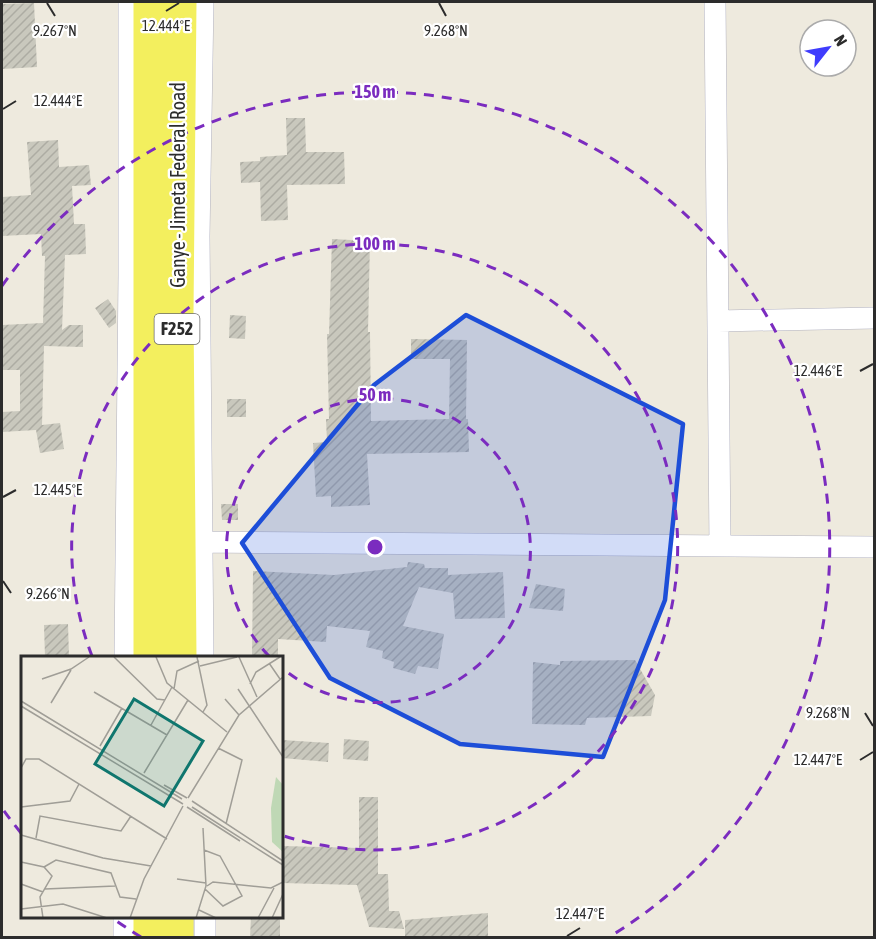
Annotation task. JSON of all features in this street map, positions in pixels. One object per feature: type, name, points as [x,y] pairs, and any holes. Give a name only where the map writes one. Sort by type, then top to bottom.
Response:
[{"type":"main road","name":"Ganye - Jimeta Federal Road","points":[[150,2],[150,656]]},
{"type":"main road","name":"Ganye - Jimeta Federal Road","points":[[180,2],[177,334],[180,656]]},
{"type":"main road","points":[[150,918],[150,938]]},
{"type":"main road","points":[[177,918],[177,938]]},
{"type":"street","points":[[125,656],[129,2]]},
{"type":"street","points":[[203,2],[199,236],[203,656]]},
{"type":"street","points":[[715,2],[720,546]]},
{"type":"street","points":[[718,321],[874,318]]},
{"type":"street","points":[[203,542],[874,546]]},
{"type":"street","points":[[124,918],[124,938]]},
{"type":"street","points":[[205,918],[205,938]]},
{"type":"highlighted area","points":[[466,315],[683,424],[665,600],[603,757],[460,744],[330,678],[242,543],[374,385]]},
{"type":"building","points":[[34,3],[37,67],[2,69],[2,4]]},
{"type":"building","points":[[286,118],[305,118],[306,152],[344,152],[345,184],[287,185],[288,220],[261,221],[260,182],[241,183],[240,162],[260,161],[260,157],[287,155]]},
{"type":"building","points":[[58,140],[59,167],[89,165],[91,185],[72,186],[74,224],[85,224],[86,254],[65,255],[62,330],[69,325],[83,325],[83,347],[44,346],[42,425],[60,423],[64,449],[40,453],[36,430],[2,432],[2,412],[20,411],[20,370],[2,370],[2,325],[43,323],[45,256],[42,256],[41,234],[2,236],[2,197],[31,195],[27,142]]},
{"type":"building","points":[[332,239],[370,241],[368,332],[370,332],[371,421],[449,419],[450,359],[411,359],[411,339],[467,340],[466,419],[468,419],[469,452],[367,454],[370,505],[331,507],[331,496],[316,497],[313,443],[327,442],[326,419],[329,419],[327,334],[329,334]]},
{"type":"building","points":[[108,299],[116,311],[116,323],[109,328],[95,308]]},
{"type":"building","points":[[230,315],[246,316],[245,339],[229,338]]},
{"type":"building","points":[[227,399],[246,399],[246,417],[227,417]]},
{"type":"building","points":[[221,504],[238,504],[238,520],[222,520]]},
{"type":"building","points":[[408,562],[424,564],[425,568],[448,568],[448,575],[503,572],[505,618],[455,619],[453,593],[419,587],[403,626],[444,634],[438,669],[418,666],[415,674],[393,668],[394,662],[382,658],[383,651],[366,647],[370,631],[327,626],[326,642],[278,639],[278,656],[252,656],[253,571],[334,575],[407,567]]},
{"type":"building","points":[[536,584],[565,589],[563,611],[529,608]]},
{"type":"building","points":[[68,624],[69,656],[45,656],[44,625]]},
{"type":"building","points":[[635,660],[655,695],[651,716],[587,718],[585,725],[532,724],[533,662],[560,665],[560,661]]},
{"type":"building","points":[[344,739],[369,741],[368,761],[343,759]]},
{"type":"building","points":[[284,740],[329,743],[328,762],[284,758]]},
{"type":"building","points":[[359,797],[378,797],[378,874],[388,874],[389,911],[399,911],[404,929],[369,927],[357,885],[284,883],[284,846],[359,848]]},
{"type":"building","points":[[488,913],[488,938],[405,938],[405,920]]},
{"type":"building","points":[[251,918],[280,918],[280,938],[250,938]]}]
